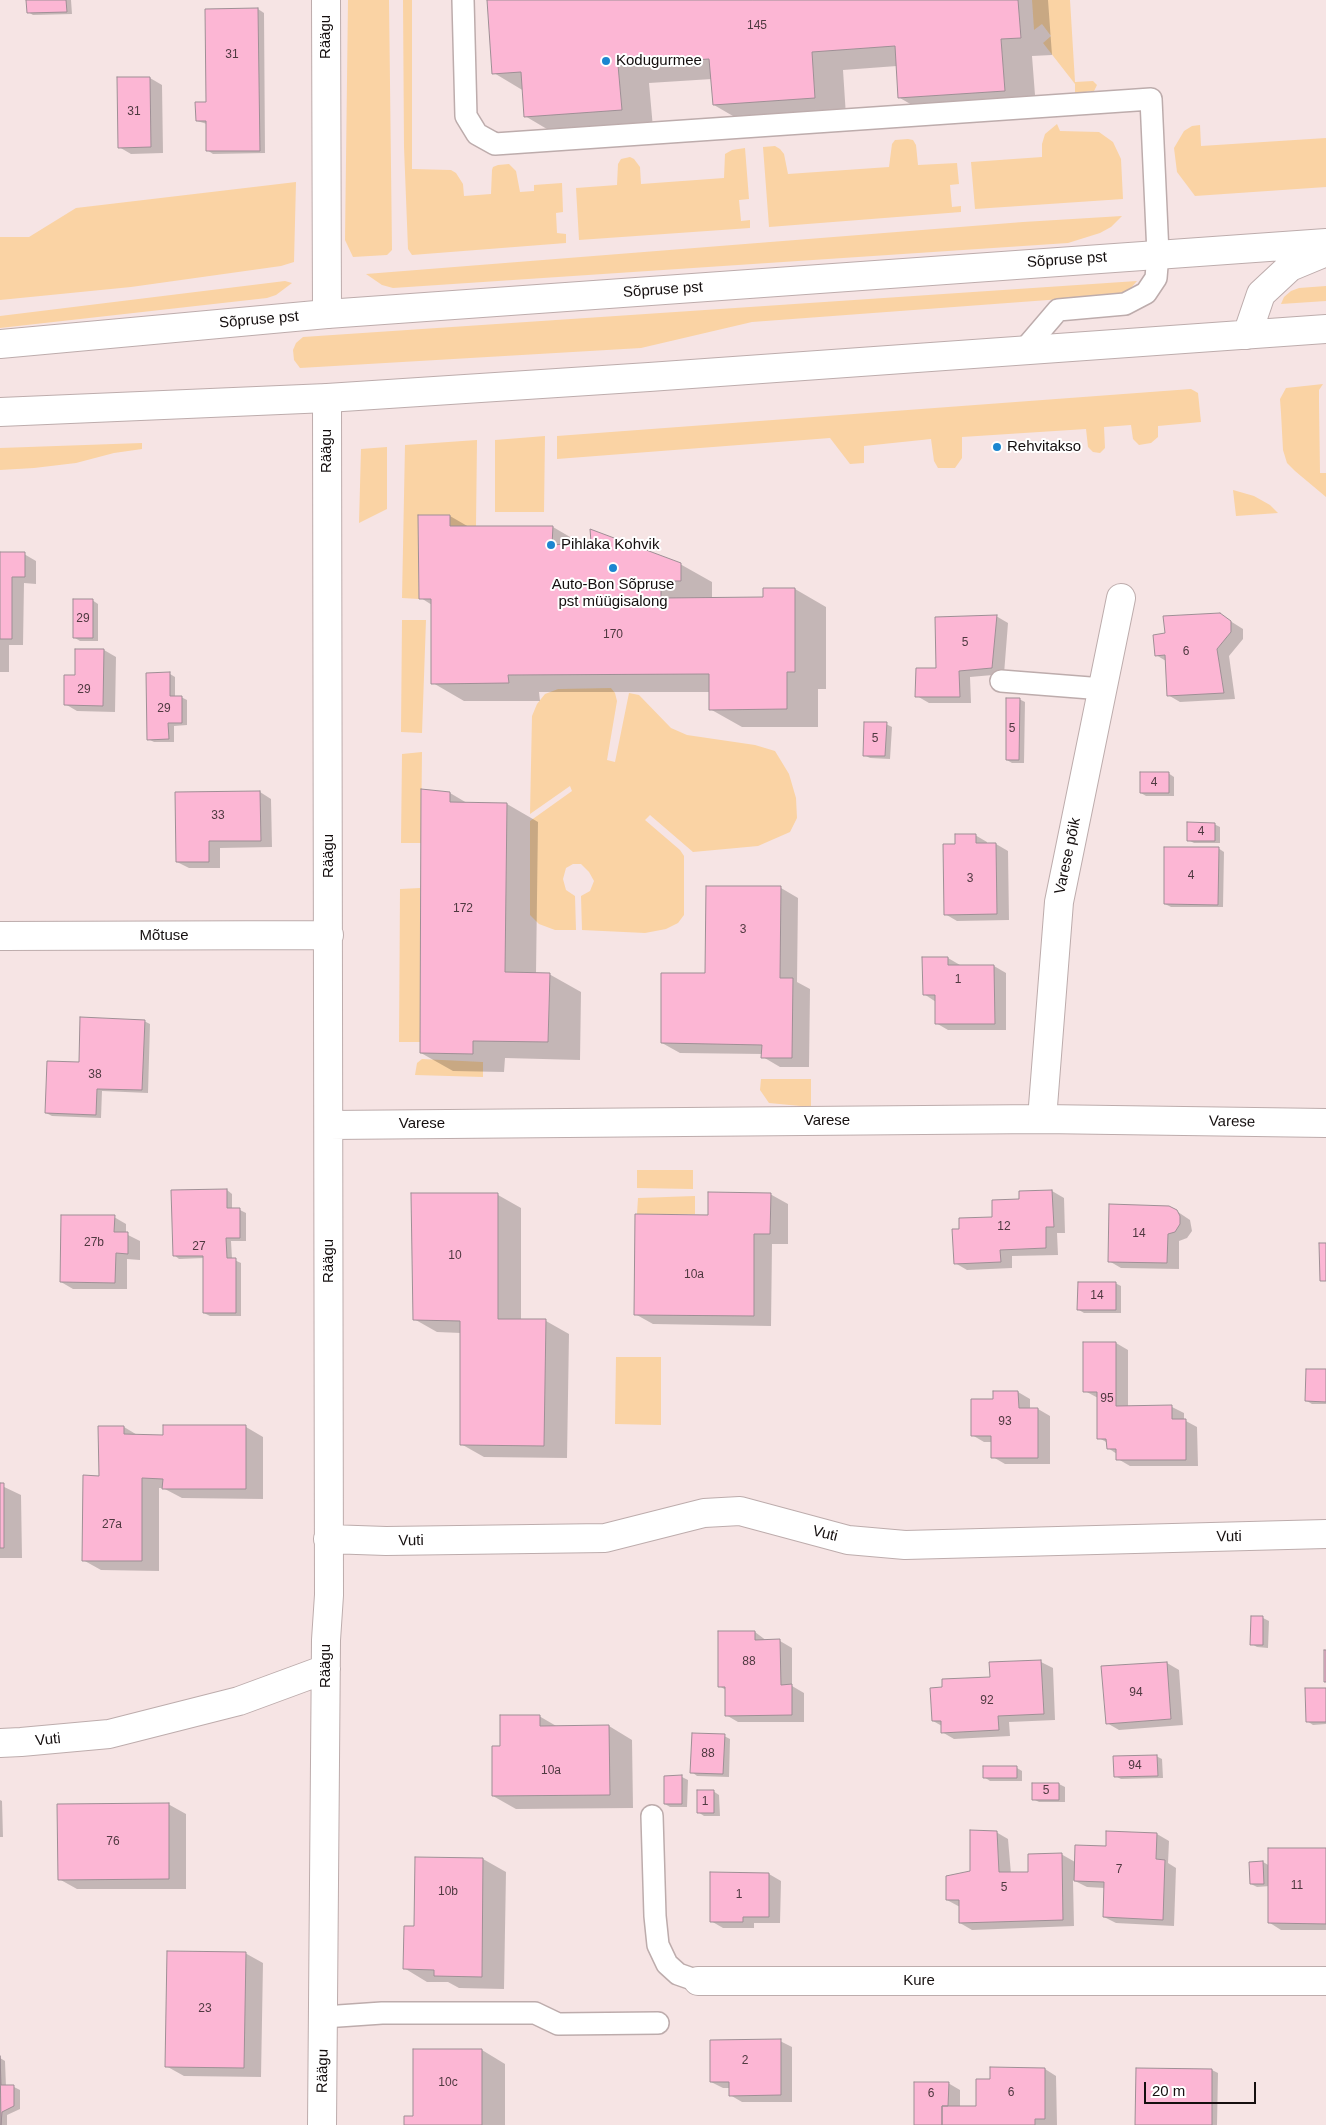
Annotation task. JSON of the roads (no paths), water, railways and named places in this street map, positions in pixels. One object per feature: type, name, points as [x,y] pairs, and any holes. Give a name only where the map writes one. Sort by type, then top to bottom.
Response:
[{"type":"street","name":"Räägu","points":[[326,0],[327,314]]},
{"type":"street","name":"Sõpruse pst","points":[[0,344],[327,314],[1326,243]]},
{"type":"street","points":[[1247,335],[1261,294],[1290,267],[1326,252]]},
{"type":"street","points":[[0,412],[327,398],[1326,329]]},
{"type":"street","name":"Räägu","points":[[322,2125],[326,1669],[329,1595],[327,398]]},
{"type":"street","name":"Varese põik","points":[[1042,1119],[1059,902],[1121,598]]},
{"type":"street","name":"Mõtuse","points":[[0,936],[329,935]]},
{"type":"street","name":"Varese","points":[[328,1125],[1042,1119],[1326,1123]]},
{"type":"street","name":"Vuti","points":[[328,1540],[605,1538],[704,1513],[740,1511],[848,1540],[905,1545],[1326,1534]]},
{"type":"street","name":"Vuti","points":[[0,1743],[109,1734],[239,1701],[326,1669]]},
{"type":"street","name":"Kure","points":[[698,1981],[1326,1981]]},
{"type":"lane","points":[[463,0],[466,116],[477,134],[495,144],[1150,99],[1158,254],[1156,278],[1146,293],[1124,304],[1058,310],[1023,351]]},
{"type":"lane","points":[[1001,681],[1103,689]]},
{"type":"lane","name":"Kure","points":[[652,1816],[655,1916],[658,1945],[666,1964],[678,1974],[698,1981]]},
{"type":"lane","points":[[324,2017],[382,2013],[535,2013],[558,2024],[658,2024]]},
{"type":"place","name":"Kodugurmee","points":[[606,61]]},
{"type":"place","name":"Rehvitakso","points":[[997,447]]},
{"type":"place","name":"Pihlaka Kohvik","points":[[551,545]]},
{"type":"place","name":"Auto-Bon Sõpruse pst müügisalong","points":[[613,568]]}]
